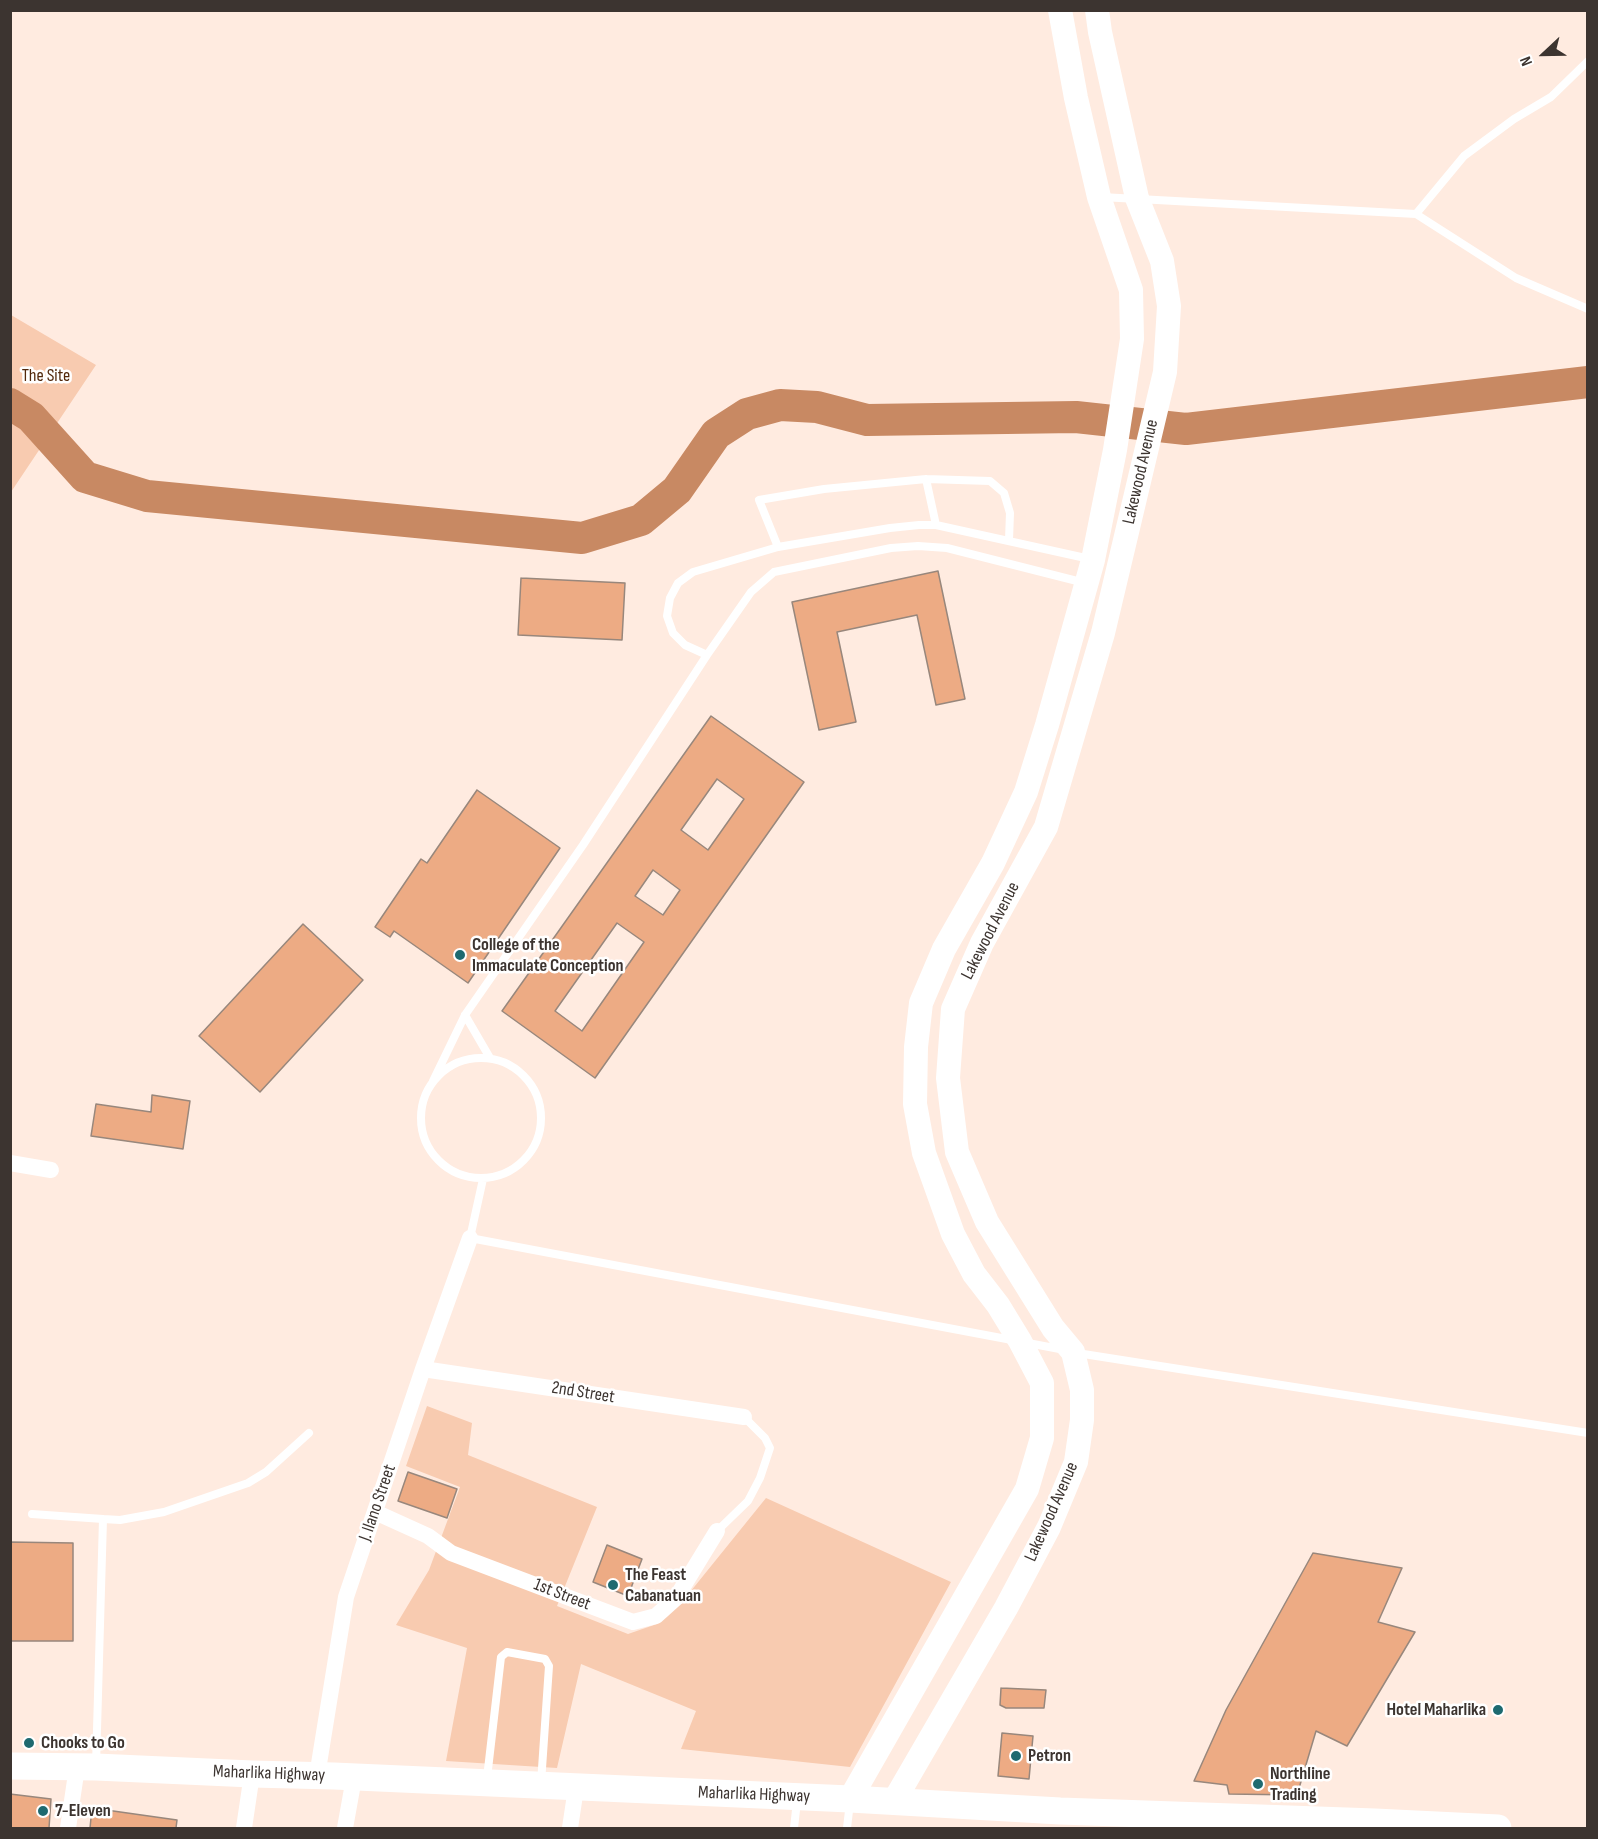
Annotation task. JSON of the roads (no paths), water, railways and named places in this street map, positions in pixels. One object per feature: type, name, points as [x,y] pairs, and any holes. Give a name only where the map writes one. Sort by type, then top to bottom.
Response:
[{"type":"main road","name":"Lakewood Avenue","points":[[850,1799],[1027,1489],[1041,1438],[1042,1383],[1020,1341],[998,1305],[974,1274],[953,1234],[924,1153],[915,1104],[916,1047],[921,1003],[944,949],[993,863],[1026,792],[1088,583],[1115,450],[1132,339],[1131,290],[1100,197],[1076,98],[1060,10]]},
{"type":"main road","name":"Lakewood Avenue","points":[[894,1801],[1006,1608],[1049,1527],[1076,1462],[1082,1420],[1082,1390],[1073,1352],[1053,1328],[987,1222],[957,1152],[948,1078],[953,1009],[982,943],[1046,827],[1103,633],[1165,372],[1169,306],[1162,261],[1137,198],[1097,10]]},
{"type":"main road","name":"Maharlika Highway","points":[[10,1766],[317,1776],[894,1801],[1060,1811],[1498,1828]]},
{"type":"street","points":[[10,1163],[51,1170]]},
{"type":"street","name":"J. Ilano Street","points":[[317,1776],[346,1597],[470,1238]]},
{"type":"street","name":"2nd Street","points":[[423,1369],[744,1417]]},
{"type":"street","name":"1st Street","points":[[375,1512],[428,1536],[452,1553],[633,1622],[656,1616],[676,1598],[717,1531]]},
{"type":"street","points":[[68,1828],[86,1767]]},
{"type":"street","points":[[244,1828],[252,1774]]},
{"type":"street","points":[[345,1828],[354,1778]]},
{"type":"street","points":[[570,1828],[576,1788]]},
{"type":"lane","points":[[1416,214],[1464,156],[1514,119],[1551,98],[1587,61]]},
{"type":"lane","points":[[1100,197],[1416,214],[1516,278],[1587,309]]},
{"type":"lane","points":[[778,547],[759,500],[824,489],[926,479],[990,481],[1004,493],[1010,513],[1009,540]]},
{"type":"lane","points":[[926,479],[936,525]]},
{"type":"lane","points":[[707,656],[685,645],[673,633],[667,616],[669,598],[678,583],[693,572],[778,547],[890,528],[936,525],[1094,560]]},
{"type":"lane","points":[[433,1081],[448,1066],[468,1058],[490,1058],[511,1065],[528,1080],[539,1099],[542,1122],[537,1144],[524,1162],[505,1174],[483,1179],[464,1177],[446,1168],[432,1154],[423,1137],[420,1118],[424,1098],[465,1015],[583,845],[751,592],[774,572],[891,548],[918,546],[947,548],[1088,583]]},
{"type":"lane","points":[[465,1015],[490,1058]]},
{"type":"lane","points":[[483,1179],[470,1238],[1073,1352],[1587,1432]]},
{"type":"lane","points":[[717,1531],[748,1501],[760,1478],[770,1448],[765,1438],[744,1417]]},
{"type":"lane","points":[[32,1514],[120,1520],[164,1512],[248,1483],[266,1472],[309,1433]]},
{"type":"lane","points":[[86,1767],[103,1519]]},
{"type":"lane","points":[[486,1784],[501,1658],[507,1652],[545,1659],[549,1666],[540,1786]]},
{"type":"lane","points":[[794,1828],[797,1797]]},
{"type":"lane","points":[[846,1828],[850,1799]]},
{"type":"waterway","points":[[10,404],[31,417],[85,477],[147,496],[582,538],[641,520],[677,490],[716,434],[747,414],[780,405],[817,407],[867,420],[1076,417],[1186,429],[1588,382]]},
{"type":"place","name":"College of the Immaculate Conception","points":[[460,955]]},
{"type":"place","name":"The Feast Cabanatuan","points":[[613,1585]]},
{"type":"place","name":"Hotel Maharlika","points":[[1498,1710]]},
{"type":"place","name":"Chooks to Go","points":[[29,1743]]},
{"type":"place","name":"Petron","points":[[1016,1756]]},
{"type":"place","name":"Northline Trading","points":[[1258,1784]]},
{"type":"place","name":"7-Eleven","points":[[43,1811]]},
{"type":"park label","name":"The Site","points":[[46,376]]}]
